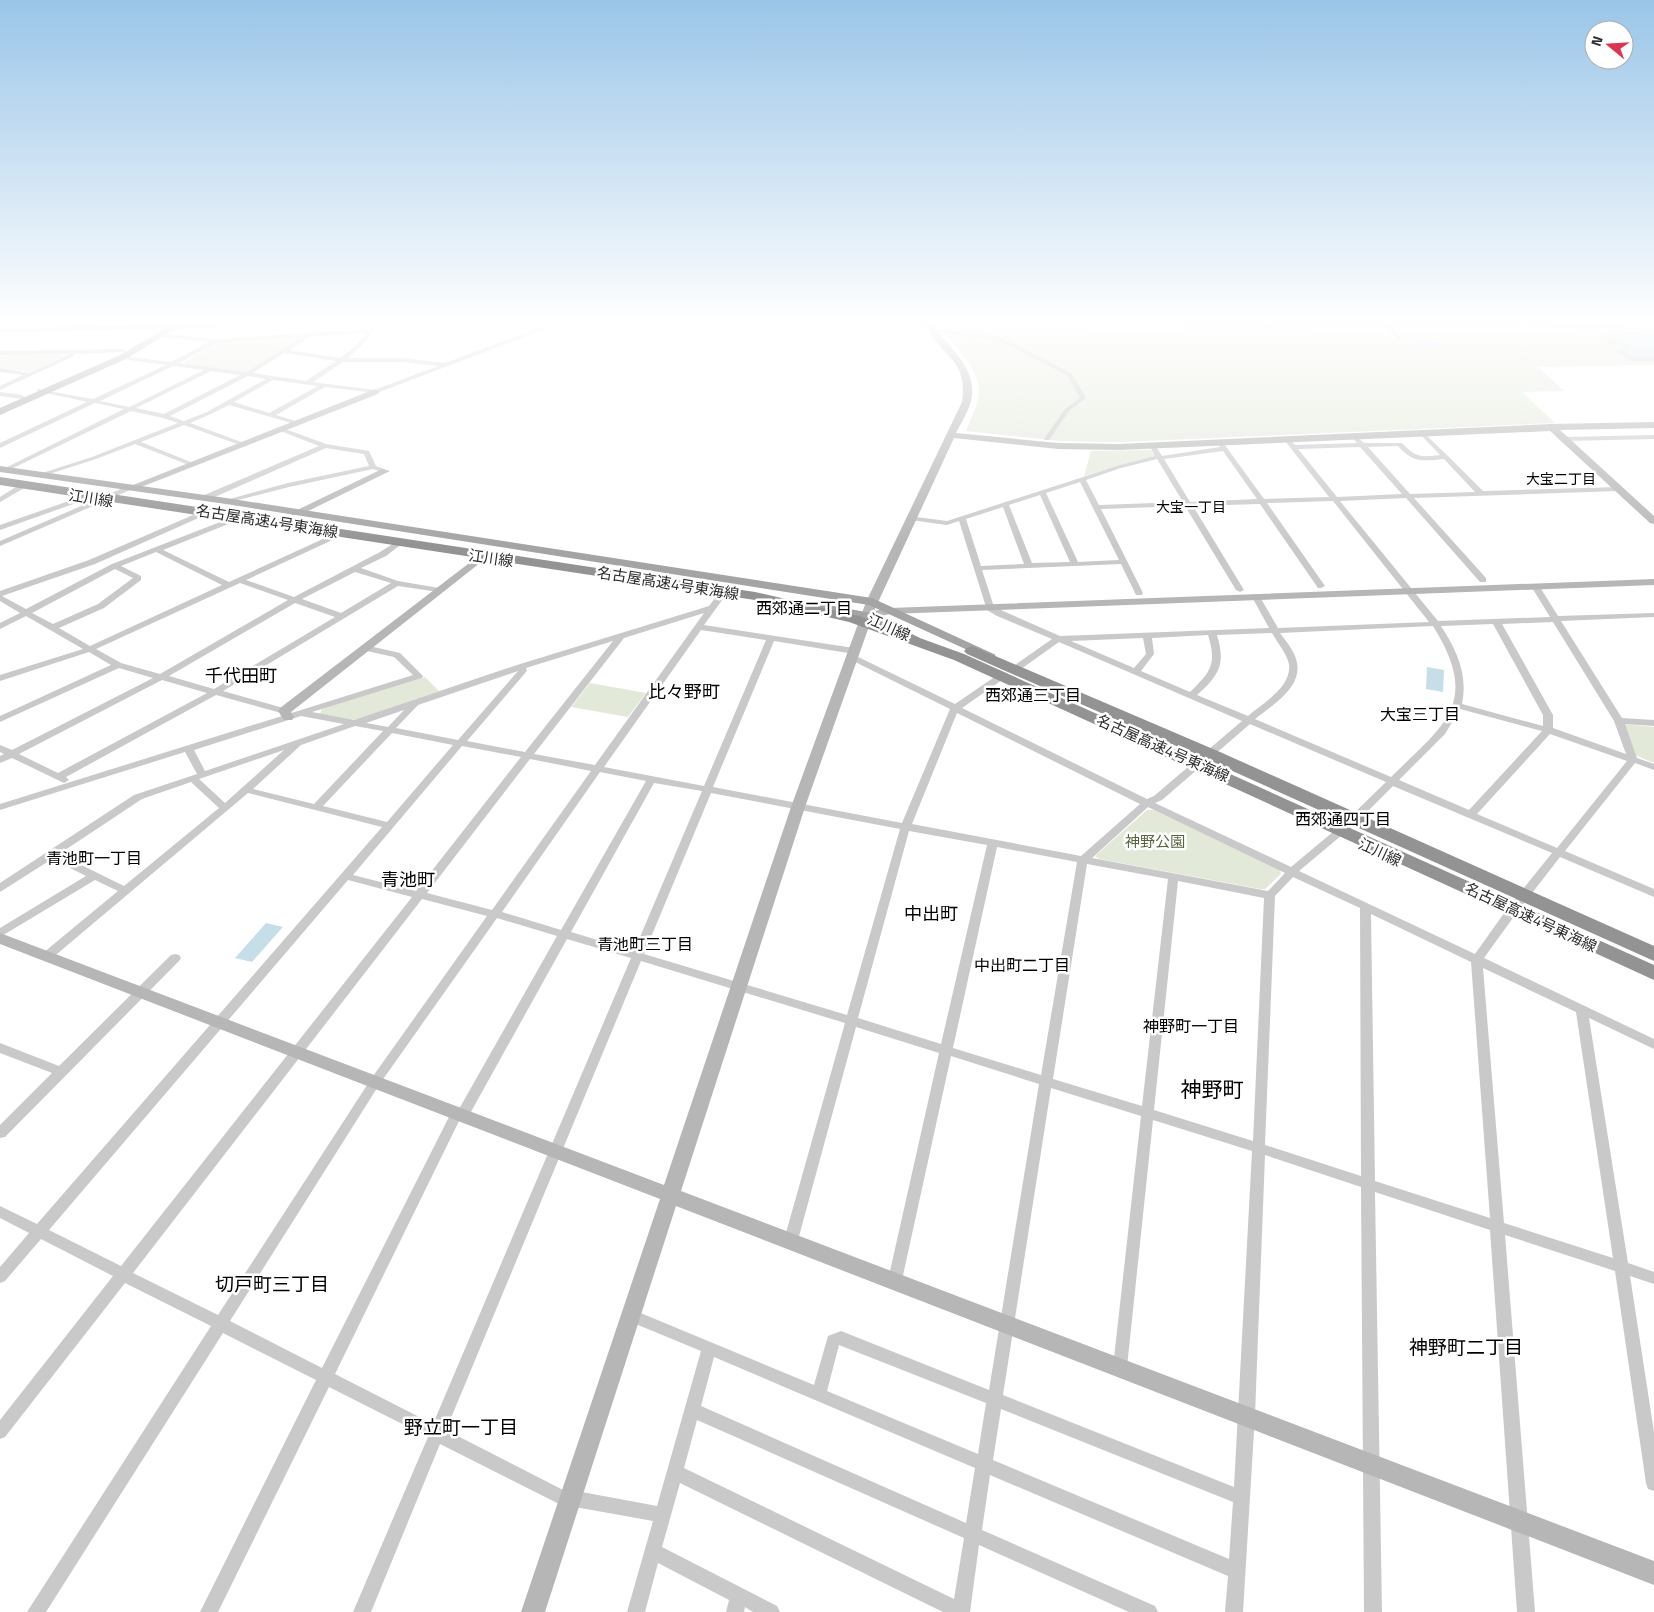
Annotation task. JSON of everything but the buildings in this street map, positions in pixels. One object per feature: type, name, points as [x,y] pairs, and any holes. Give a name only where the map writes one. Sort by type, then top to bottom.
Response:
[{"type":"highway","name":"名古屋高速4号東海線","points":[[1,476],[755,596],[823,610],[882,628],[958,657],[1277,800],[1654,974]]},
{"type":"highway","name":"名古屋高速4号東海線","points":[[1,476],[760,589],[862,611],[917,628],[1024,672],[1654,954]]},
{"type":"highway","points":[[1277,800],[1294,801],[1654,962]]},
{"type":"main road","points":[[0,412],[30,396]]},
{"type":"main road","points":[[0,407],[22,397]]},
{"type":"main road","name":"江川線","points":[[1,476],[42,475],[226,501],[869,609],[999,678],[1654,978]]},
{"type":"main road","name":"江川線","points":[[1,476],[22,487],[480,557],[724,592],[890,611],[1654,949]]},
{"type":"street","points":[[16,396],[22,397]]},
{"type":"street","points":[[71,396],[165,416],[242,444]]},
{"type":"street","points":[[0,446],[103,396]]},
{"type":"street","points":[[1,476],[157,396]]},
{"type":"street","points":[[165,416],[204,396]]},
{"type":"street","points":[[42,475],[136,442],[239,396]]},
{"type":"street","points":[[270,415],[304,396]]},
{"type":"street","points":[[0,544],[133,487],[364,396]]},
{"type":"street","points":[[533,1612],[798,807],[869,609],[951,435],[967,396]]},
{"type":"street","points":[[1062,434],[1049,436],[1067,410],[1083,398],[1082,396]]},
{"type":"street","points":[[228,402],[297,423]]},
{"type":"street","points":[[1290,443],[1354,436],[1551,427],[1654,425]]},
{"type":"street","points":[[1551,427],[1654,521]]},
{"type":"street","points":[[280,429],[325,446],[367,452],[373,467]]},
{"type":"street","points":[[1423,434],[1480,493]]},
{"type":"street","points":[[951,435],[1072,446],[1290,443],[1400,444],[1408,453],[1419,459],[1446,457]]},
{"type":"street","points":[[1354,436],[1483,580]]},
{"type":"street","points":[[1563,439],[1654,437]]},
{"type":"street","points":[[136,442],[191,464]]},
{"type":"street","points":[[1290,443],[1435,624],[1449,644],[1458,665],[1461,686],[1451,720],[1442,732],[1355,818]]},
{"type":"street","points":[[1152,445],[1240,590]]},
{"type":"street","points":[[911,518],[947,523],[1082,479],[1159,457],[1222,445]]},
{"type":"street","points":[[1222,445],[1321,586]]},
{"type":"street","points":[[205,498],[325,446]]},
{"type":"street","points":[[226,501],[373,467],[385,471]]},
{"type":"street","points":[[296,513],[385,471]]},
{"type":"street","points":[[1082,479],[1139,594]]},
{"type":"street","points":[[0,500],[22,487]]},
{"type":"street","points":[[1096,507],[1618,489]]},
{"type":"street","points":[[1042,492],[1075,564]]},
{"type":"street","points":[[2,526],[88,497]]},
{"type":"street","points":[[1005,504],[1029,566]]},
{"type":"street","points":[[0,596],[92,562],[200,514]]},
{"type":"street","points":[[962,518],[989,603],[1058,639],[1654,893]]},
{"type":"street","points":[[0,626],[115,566],[233,519]]},
{"type":"street","points":[[0,678],[90,649],[336,535]]},
{"type":"street","points":[[0,760],[160,677],[294,600],[355,569],[396,544]]},
{"type":"street","points":[[154,549],[229,585]]},
{"type":"street","points":[[286,714],[365,648],[480,557]]},
{"type":"street","points":[[978,568],[1123,562]]},
{"type":"street","points":[[54,627],[101,606],[138,578],[115,566]]},
{"type":"street","points":[[355,569],[396,583],[439,590]]},
{"type":"street","points":[[890,611],[989,603],[1256,597],[1483,580],[1654,574]]},
{"type":"street","points":[[240,580],[341,616]]},
{"type":"street","points":[[869,609],[1321,586],[1535,586],[1654,582]]},
{"type":"street","points":[[59,777],[215,692],[396,583]]},
{"type":"street","points":[[1535,586],[1619,721],[1633,759]]},
{"type":"street","points":[[36,1612],[374,1082],[724,592]]},
{"type":"street","points":[[0,596],[118,665],[286,714]]},
{"type":"street","points":[[674,1472],[960,1612],[1005,1323],[1082,861],[1147,803],[1158,798],[1287,687],[1293,674],[1293,662],[1256,597]]},
{"type":"street","points":[[0,888],[138,797],[520,667],[712,608]]},
{"type":"street","points":[[1018,667],[1058,639],[1654,615]]},
{"type":"street","points":[[1470,815],[1548,730],[1548,715],[1496,621]]},
{"type":"street","points":[[699,627],[771,638],[853,654],[954,709],[1147,803],[1654,1044]]},
{"type":"street","points":[[1191,696],[1210,679],[1217,666],[1218,654],[1212,633]]},
{"type":"street","points":[[0,1432],[622,635]]},
{"type":"street","points":[[1136,672],[1150,654],[1147,636]]},
{"type":"street","points":[[362,1612],[771,638]]},
{"type":"street","points":[[0,807],[188,748],[286,714],[300,713],[419,676],[397,655],[365,648]]},
{"type":"street","points":[[0,719],[118,665]]},
{"type":"street","points":[[0,1277],[458,743],[523,670],[520,667]]},
{"type":"street","points":[[791,1240],[850,1020],[905,828],[954,709],[999,678]]},
{"type":"street","points":[[316,808],[417,701]]},
{"type":"street","points":[[1457,704],[1548,730],[1654,767]]},
{"type":"street","points":[[300,713],[1270,895]]},
{"type":"street","points":[[1619,721],[1654,723]]},
{"type":"street","points":[[47,956],[225,808],[300,742]]},
{"type":"street","points":[[0,748],[74,784]]},
{"type":"street","points":[[188,748],[197,777],[225,808]]},
{"type":"street","points":[[1526,1612],[1477,960],[1511,912],[1633,759]]},
{"type":"street","points":[[209,1612],[460,1114],[651,780]]},
{"type":"street","points":[[246,790],[388,825]]},
{"type":"street","points":[[1234,1612],[1247,1415],[1270,895],[1292,872],[1338,833]]},
{"type":"street","points":[[895,1280],[992,844]]},
{"type":"street","points":[[51,854],[126,891]]},
{"type":"street","points":[[0,933],[94,876]]},
{"type":"street","points":[[344,876],[495,914],[740,986],[1259,1148],[1654,1278]]},
{"type":"street","points":[[1120,1367],[1173,878]]},
{"type":"street","points":[[1364,906],[1372,1612]]},
{"type":"street","points":[[0,938],[1247,1415],[1654,1573]]},
{"type":"street","points":[[0,1133],[175,958]]},
{"type":"street","points":[[1582,1010],[1654,1484]]},
{"type":"street","points":[[0,1048],[61,1072]]},
{"type":"street","points":[[0,1212],[570,1499],[663,1515]]},
{"type":"street","points":[[631,1315],[1237,1571]]},
{"type":"street","points":[[819,1394],[833,1341],[841,1338],[1242,1498]]},
{"type":"street","points":[[636,1612],[709,1348]]},
{"type":"street","points":[[692,1410],[1149,1612]]},
{"type":"street","points":[[653,1551],[771,1612]]},
{"type":"street","points":[[735,1612],[739,1595]]},
{"type":"green space","points":[[978,396],[1526,396],[1555,423],[1121,442],[1060,441],[966,431]]},
{"type":"green space","points":[[1151,450],[1155,456],[1084,476],[1091,451]]},
{"type":"green space","points":[[425,677],[439,691],[359,719],[351,720],[320,714],[322,708]]},
{"type":"green space","points":[[590,683],[646,693],[628,717],[571,707]]},
{"type":"green space","points":[[1625,724],[1654,727],[1654,763],[1635,755]]},
{"type":"green space","name":"神野公園","points":[[1147,810],[1154,810],[1280,869],[1281,874],[1265,889],[1260,889],[1099,859],[1095,856]]},
{"type":"water","points":[[1427,667],[1444,670],[1443,692],[1426,689]]},
{"type":"water","points":[[266,923],[283,927],[252,962],[235,958]]},
{"type":"district","name":"大宝二丁目","points":[[1561,478]]},
{"type":"district","name":"大宝一丁目","points":[[1191,506]]},
{"type":"district","name":"西郊通二丁目","points":[[804,608]]},
{"type":"district","name":"千代田町","points":[[241,675]]},
{"type":"district","name":"比々野町","points":[[684,691]]},
{"type":"district","name":"西郊通三丁目","points":[[1033,695]]},
{"type":"district","name":"大宝三丁目","points":[[1420,714]]},
{"type":"district","name":"西郊通四丁目","points":[[1343,819]]},
{"type":"district","name":"青池町一丁目","points":[[94,858]]},
{"type":"district","name":"青池町","points":[[408,879]]},
{"type":"district","name":"中出町","points":[[931,913]]},
{"type":"district","name":"青池町三丁目","points":[[645,944]]},
{"type":"district","name":"中出町二丁目","points":[[1022,965]]},
{"type":"district","name":"神野町一丁目","points":[[1191,1026]]},
{"type":"district","name":"神野町","points":[[1212,1089]]},
{"type":"district","name":"切戸町三丁目","points":[[272,1283]]},
{"type":"district","name":"神野町二丁目","points":[[1466,1346]]},
{"type":"district","name":"野立町一丁目","points":[[461,1426]]}]
